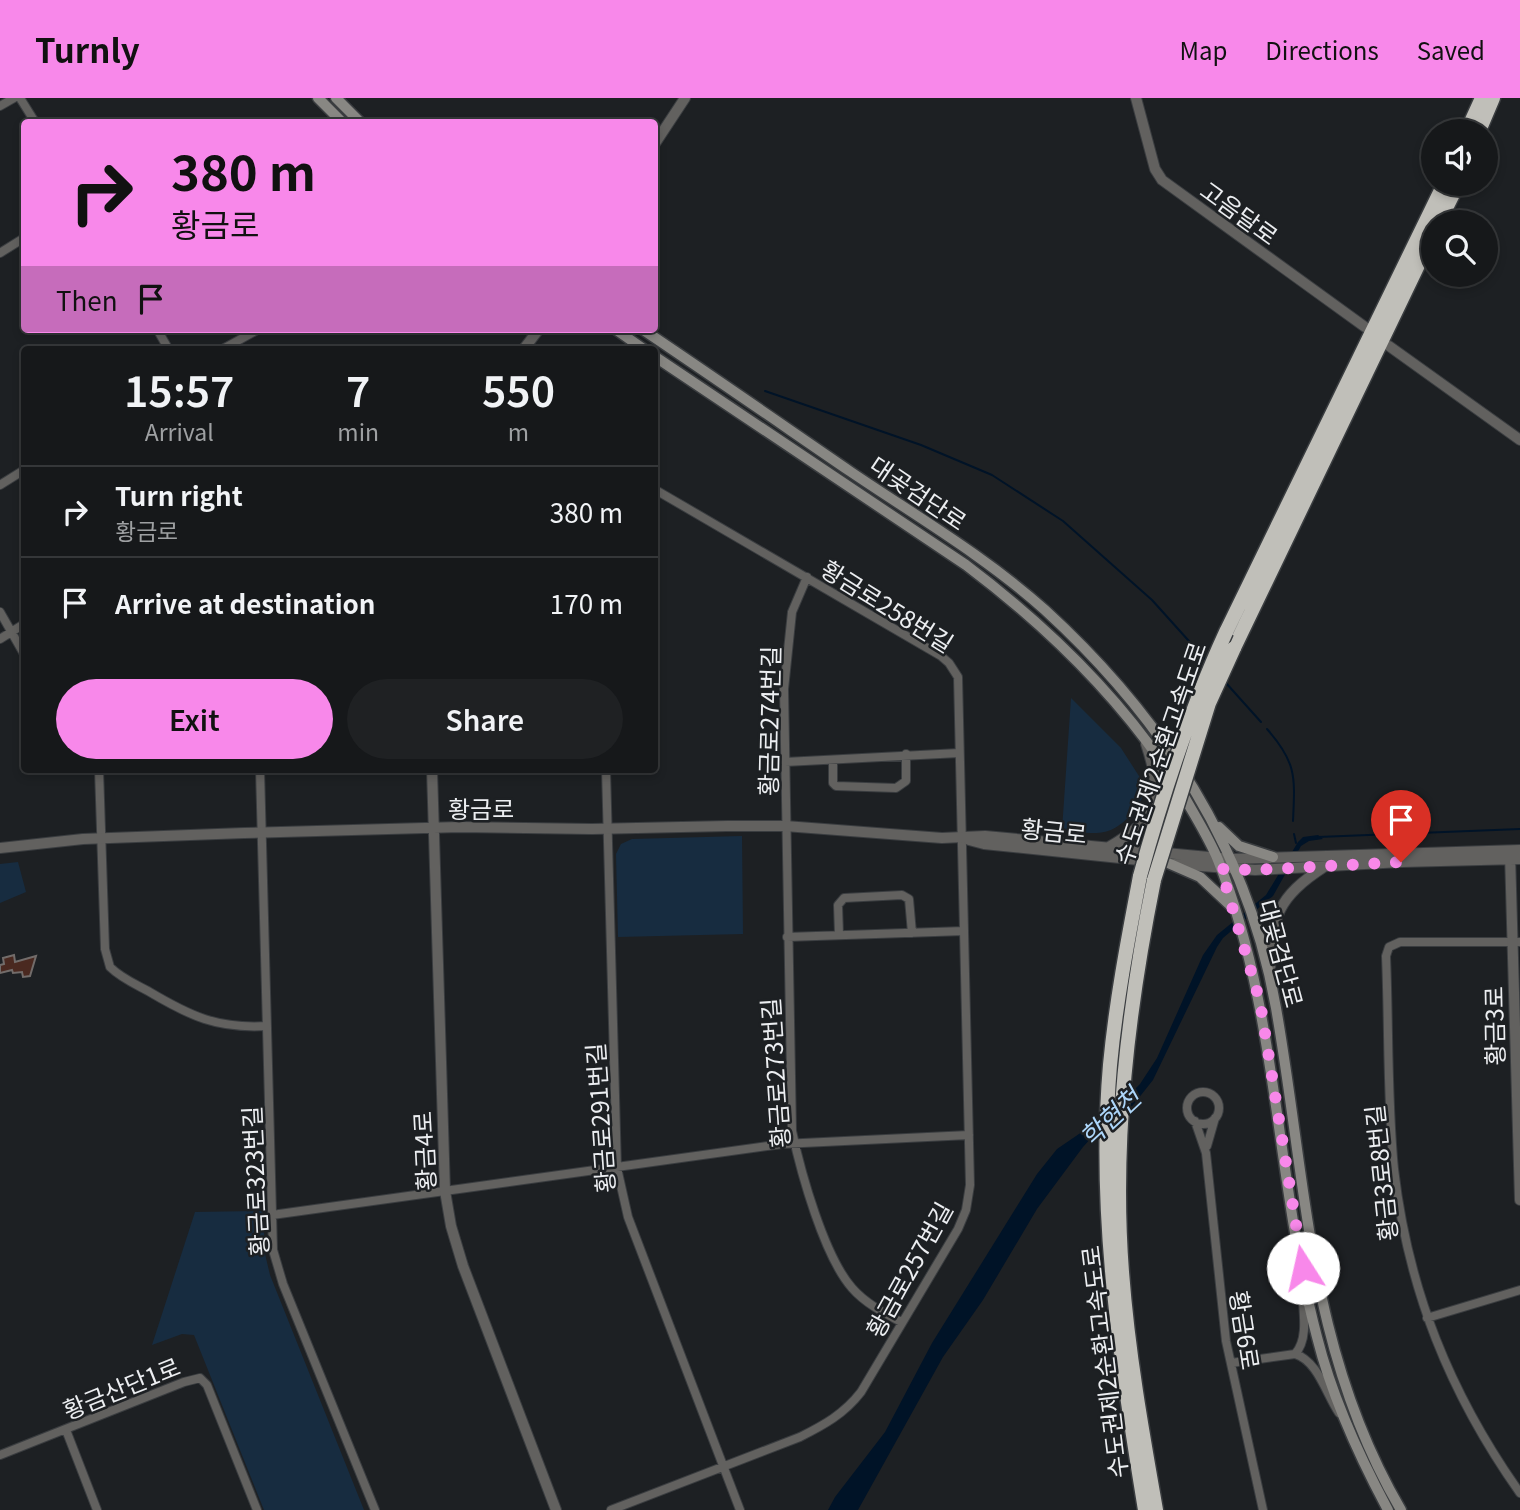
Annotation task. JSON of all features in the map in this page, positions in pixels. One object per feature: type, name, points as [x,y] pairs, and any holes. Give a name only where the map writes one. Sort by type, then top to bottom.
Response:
[{"type":"highway","points":[[1472,119],[1482,98]]},
{"type":"highway","points":[[1484,119],[1493,98]]},
{"type":"highway","name":"수도권제2순환고속도로","points":[[1144,1510],[1114,1304],[1114,1151],[1154,824],[1204,681],[1226,632],[1438,196]]},
{"type":"highway","name":"수도권제2순환고속도로","points":[[1156,1510],[1133,1371],[1122,1272],[1114,1151],[1110,1066],[1124,956],[1147,878],[1209,703],[1421,259]]},
{"type":"main road","points":[[318,98],[339,119]]},
{"type":"main road","points":[[336,98],[357,119]]},
{"type":"main road","points":[[621,333],[639,346]]},
{"type":"main road","name":"대곶검단로","points":[[648,333],[953,541],[1043,609],[1094,659],[1149,720],[1172,751],[1210,818],[1232,865],[1254,923],[1270,978],[1285,1060],[1309,1234],[1328,1332],[1352,1405],[1375,1460],[1401,1510]]},
{"type":"main road","name":"대곶검단로","points":[[658,359],[955,557],[1011,598],[1069,651],[1110,695],[1144,737],[1177,785],[1219,863],[1242,934],[1267,1039],[1303,1268],[1324,1363],[1351,1432],[1388,1510]]},
{"type":"main road","points":[[1210,818],[1234,842],[1265,856]]},
{"type":"main road","points":[[1168,863],[1200,877],[1231,905]]},
{"type":"street","points":[[0,106],[14,98]]},
{"type":"street","points":[[20,98],[33,119]]},
{"type":"street","points":[[658,139],[685,98]]},
{"type":"street","name":"고음달로","points":[[1136,98],[1155,169],[1162,180],[1365,327]]},
{"type":"street","points":[[0,253],[21,241]]},
{"type":"street","points":[[228,346],[251,333]]},
{"type":"street","points":[[1389,346],[1520,440]]},
{"type":"street","points":[[0,485],[21,472]]},
{"type":"street","name":"황금로258번길","points":[[658,491],[949,663],[958,677],[962,838]]},
{"type":"street","name":"황금로274번길","points":[[785,826],[786,650],[795,601],[807,577]]},
{"type":"street","points":[[0,612],[21,648]]},
{"type":"street","points":[[0,639],[21,626]]},
{"type":"street","points":[[1107,848],[1135,831],[1151,809],[1155,782],[1144,737]]},
{"type":"street","points":[[785,762],[959,753]]},
{"type":"street","points":[[834,761],[833,783],[836,786],[896,788],[906,781],[906,754]]},
{"type":"street","points":[[99,773],[105,949],[110,967],[138,986],[202,1020],[232,1026],[267,1026]]},
{"type":"street","name":"황금로323번길","points":[[260,773],[273,1250],[279,1272],[374,1510]]},
{"type":"street","name":"황금4로","points":[[432,773],[445,1191],[451,1226],[463,1266],[556,1510]]},
{"type":"street","name":"황금로291번길","points":[[606,773],[617,1168],[628,1216],[740,1510]]},
{"type":"street","name":"황금로","points":[[0,848],[100,838],[262,832],[785,826],[962,838],[985,836],[1107,848],[1255,870],[1515,855]]},
{"type":"street","name":"황금로273번길","points":[[785,826],[790,1082],[795,1142],[814,1207],[843,1276],[866,1301],[901,1322]]},
{"type":"street","name":"황금로","points":[[962,838],[984,844],[1168,863],[1219,863]]},
{"type":"street","name":"황금로257번길","points":[[611,1510],[800,1437],[839,1416],[861,1392],[966,1210],[970,1185],[962,838]]},
{"type":"street","name":"황금로","points":[[1232,865],[1265,856],[1515,855]]},
{"type":"street","name":"황금3로","points":[[1515,855],[1520,1200]]},
{"type":"street","points":[[1270,978],[1272,935],[1281,904],[1298,885],[1327,866]]},
{"type":"street","points":[[839,935],[838,905],[841,900],[846,897],[902,895],[909,899],[912,933]]},
{"type":"street","points":[[787,937],[964,931]]},
{"type":"street","name":"황금3로8번길","points":[[1516,942],[1399,942],[1393,944],[1387,952],[1394,1166],[1416,1287],[1455,1387],[1520,1493]]},
{"type":"street","points":[[1202,1092],[1216,1099],[1219,1109],[1206,1153],[1188,1106],[1192,1097],[1202,1092]]},
{"type":"street","points":[[1195,1121],[1207,1123],[1215,1118]]},
{"type":"street","points":[[272,1215],[795,1142],[969,1135]]},
{"type":"street","name":"황금6로","points":[[1206,1153],[1220,1296],[1231,1363],[1263,1510]]},
{"type":"street","points":[[1295,1354],[1302,1345],[1304,1335],[1303,1268]]},
{"type":"street","points":[[1427,1318],[1520,1290]]},
{"type":"street","points":[[1231,1363],[1295,1354],[1305,1358],[1351,1432]]},
{"type":"street","name":"황금산단1로","points":[[0,1455],[173,1386],[200,1378],[207,1385],[257,1510]]},
{"type":"street","points":[[66,1430],[97,1510]]},
{"type":"shaded area","points":[[1071,698],[1121,748],[1146,787],[1133,812],[1109,831],[1093,833],[1062,830]]},
{"type":"shaded area","points":[[742,836],[743,934],[618,937],[616,854],[621,844],[632,839]]},
{"type":"shaded area","points":[[18,862],[26,892],[0,903],[0,864]]},
{"type":"shaded area","points":[[263,1211],[265,1254],[270,1275],[364,1510],[264,1510],[194,1335],[182,1334],[152,1345],[195,1212]]},
{"type":"water","points":[[1318,835],[1323,839],[1309,841],[1301,846],[1273,896],[1223,938],[1153,1080],[1130,1109],[1094,1135],[1083,1147],[1037,1209],[983,1300],[943,1357],[858,1510],[828,1510],[885,1432],[932,1343],[1037,1174],[1057,1149],[1114,1110],[1140,1084],[1157,1058],[1203,955],[1217,935],[1266,895],[1303,837]]},
{"type":"building","points":[[14,955],[15,962],[36,956],[30,976],[23,977],[22,972],[13,973],[12,970],[0,973],[0,965],[4,964],[3,958]]},
{"type":"waterway","points":[[765,391],[921,445],[992,475],[1063,521],[1152,600],[1206,660]]},
{"type":"waterway","points":[[1226,683],[1261,722]]},
{"type":"waterway","points":[[1267,729],[1284,752],[1292,771],[1293,821]]},
{"type":"waterway","name":"학현천","points":[[1318,837],[1520,829]]},
{"type":"waterway","points":[[1294,834],[1296,843]]},
{"type":"route","points":[[1303,1268],[1260,1002],[1221,869],[1255,870],[1401,862]]}]
